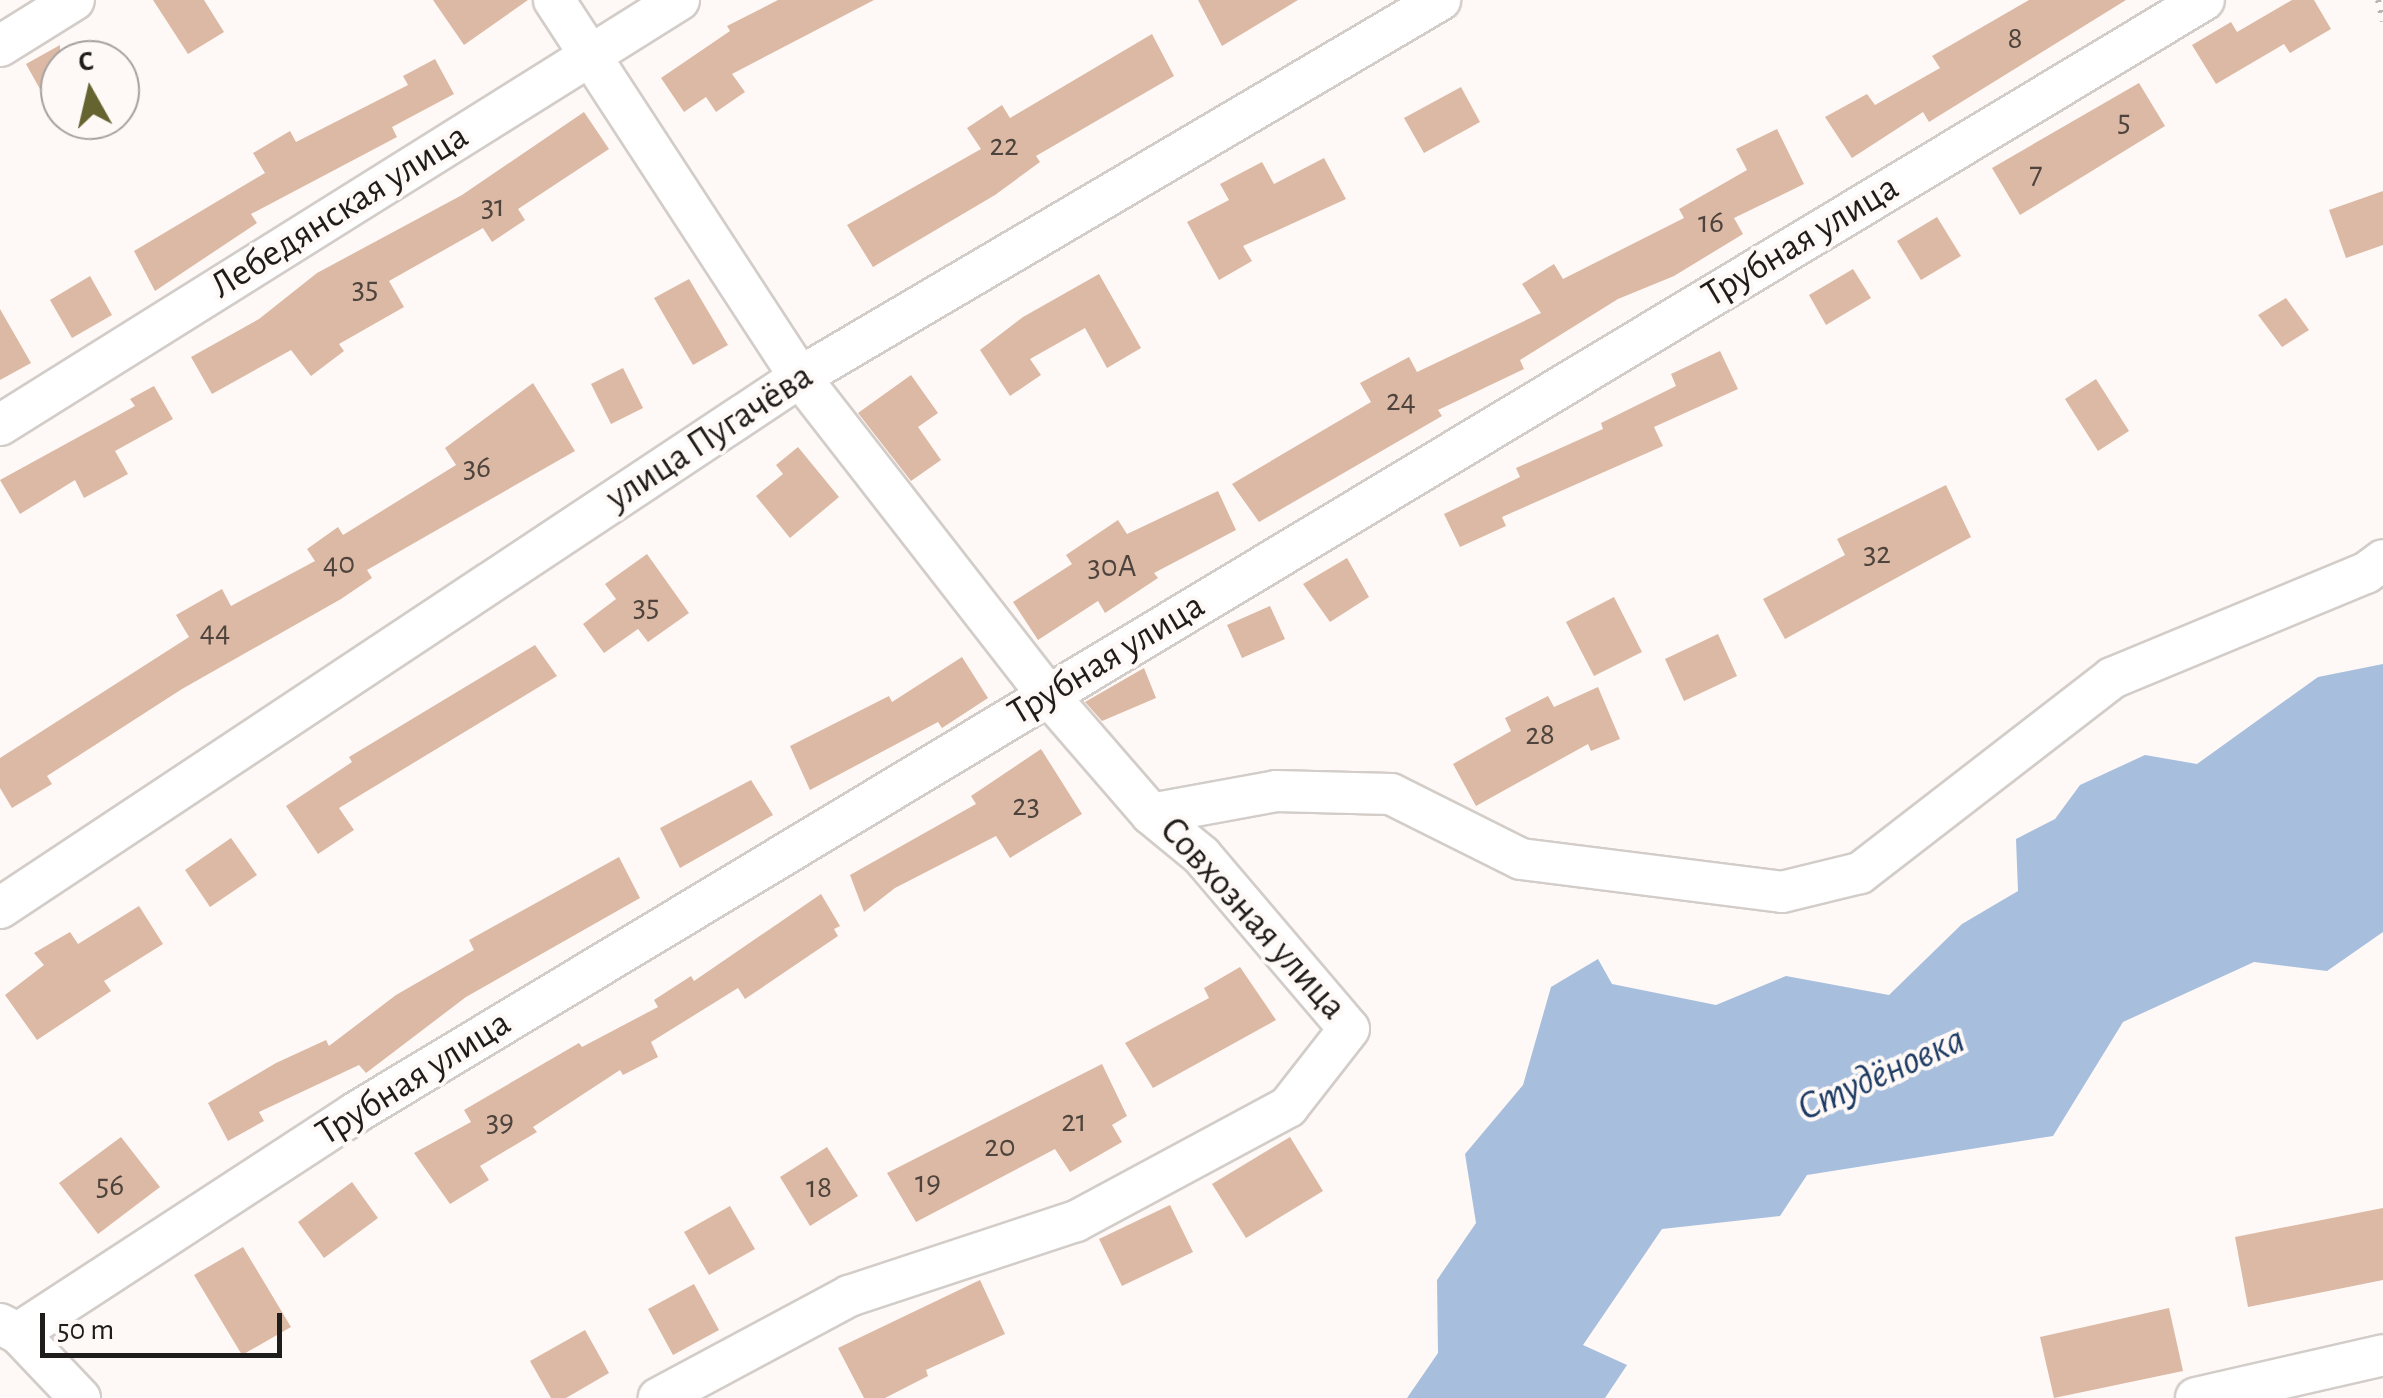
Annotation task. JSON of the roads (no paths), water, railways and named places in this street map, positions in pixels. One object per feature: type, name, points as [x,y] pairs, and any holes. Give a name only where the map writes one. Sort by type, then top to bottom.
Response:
[{"type":"street","points":[[0,46],[74,0]]},
{"type":"street","points":[[554,0],[800,377],[1048,696],[1150,814]]},
{"type":"street","name":"Лебедянская улица","points":[[0,425],[679,0]]},
{"type":"street","name":"улица Пугачёва","points":[[0,908],[800,377],[1440,0]]},
{"type":"street","name":"Трубная улица","points":[[9,1328],[355,1113],[2204,0]]},
{"type":"street","name":"Совхозная улица","points":[[1150,814],[1276,791],[1391,794],[1522,859],[1782,892],[1860,873],[2112,678],[2366,573],[2383,560]]},
{"type":"street","name":"Совхозная улица","points":[[659,1398],[849,1296],[1076,1221],[1288,1107],[1350,1030],[1201,855],[1150,814]]},
{"type":"street","points":[[9,1328],[80,1398]]},
{"type":"street","points":[[2196,1398],[2383,1355]]},
{"type":"water","name":"Студёновка","points":[[2383,664],[2383,932],[2327,971],[2254,962],[2123,1022],[2053,1136],[1807,1175],[1780,1216],[1662,1229],[1583,1345],[1627,1365],[1605,1398],[1407,1398],[1438,1353],[1437,1280],[1476,1223],[1465,1154],[1523,1085],[1551,987],[1598,959],[1612,984],[1716,1005],[1786,976],[1889,995],[1962,924],[2018,891],[2016,839],[2055,819],[2080,785],[2145,755],[2197,764],[2318,677]]}]
